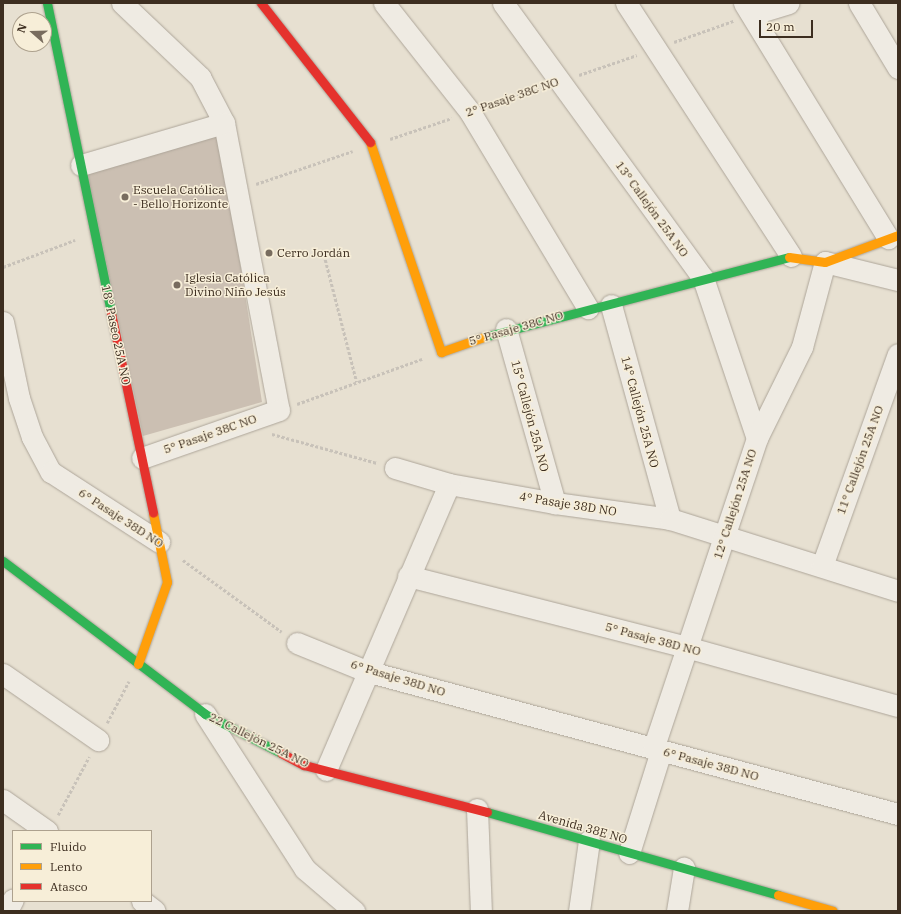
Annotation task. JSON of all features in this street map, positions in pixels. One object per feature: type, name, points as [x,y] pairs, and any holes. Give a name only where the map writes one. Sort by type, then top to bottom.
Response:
[{"type":"street","name":"18° Paseo 25A NO","points":[[47,3],[167,582],[138,664]]},
{"type":"street","points":[[122,3],[200,77],[224,123],[279,410]]},
{"type":"street","points":[[261,3],[372,145],[441,352]]},
{"type":"street","points":[[384,3],[470,112],[588,308]]},
{"type":"street","name":"13° Callejón 25A NO","points":[[503,3],[558,82],[703,278],[757,438]]},
{"type":"street","points":[[626,3],[657,48],[791,256]]},
{"type":"street","points":[[788,3],[749,9],[893,237],[825,262]]},
{"type":"street","points":[[859,3],[898,68]]},
{"type":"street","points":[[81,165],[224,123]]},
{"type":"street","name":"5° Pasaje 38C NO","points":[[441,352],[506,329],[588,308],[611,305],[703,278],[791,256],[825,262]]},
{"type":"street","points":[[825,262],[898,280]]},
{"type":"street","name":"12° Callejón 25A NO","points":[[629,852],[686,647],[726,535],[757,438],[802,347],[825,262]]},
{"type":"street","name":"14° Callejón 25A NO","points":[[611,305],[670,519]]},
{"type":"street","name":"6° Pasaje 38D NO","points":[[3,322],[19,398],[32,437],[51,472],[159,542]]},
{"type":"street","name":"15° Callejón 25A NO","points":[[506,329],[554,503]]},
{"type":"street","name":"11° Callejón 25A NO","points":[[822,566],[898,354]]},
{"type":"street","name":"5° Pasaje 38C NO","points":[[142,458],[279,410]]},
{"type":"street","name":"4° Pasaje 38D NO","points":[[395,468],[448,484],[554,503],[670,519],[726,535],[898,591]]},
{"type":"street","points":[[326,770],[366,671],[448,484]]},
{"type":"street","name":"22 Callejón 25A NO","points":[[3,560],[205,714],[304,765],[326,770]]},
{"type":"street","name":"5° Pasaje 38D NO","points":[[408,576],[686,647],[898,706]]},
{"type":"street","name":"6° Pasaje 38D NO","points":[[297,643],[366,671],[898,814]]},
{"type":"street","points":[[3,674],[98,740]]},
{"type":"street","points":[[205,714],[305,869],[354,911]]},
{"type":"street","name":"Avenida 38E NO","points":[[326,770],[478,809],[684,868],[780,904],[833,911]]},
{"type":"street","points":[[3,800],[46,830]]},
{"type":"street","points":[[478,809],[480,911]]},
{"type":"street","points":[[579,911],[588,841]]},
{"type":"street","points":[[677,911],[684,868]]},
{"type":"street","points":[[7,911],[12,901]]},
{"type":"street","points":[[143,902],[155,911]]},
{"type":"path","name":"2° Pasaje 38C NO","points":[[237,191],[657,48],[749,9]]},
{"type":"path","points":[[3,267],[95,232]]},
{"type":"path","points":[[323,250],[357,382]]},
{"type":"path","points":[[279,410],[441,352]]},
{"type":"path","points":[[267,433],[395,468]]},
{"type":"path","name":"6° Pasaje 38D NO","points":[[159,542],[297,643]]},
{"type":"building","name":"Iglesia Católica Divino Niño Jesús","points":[[219,129],[262,402],[143,436],[86,168]]},
{"type":"traffic: fast","points":[[47,3],[111,313]]},
{"type":"traffic: fast","points":[[484,337],[789,257]]},
{"type":"traffic: fast","points":[[3,561],[205,714],[281,753]]},
{"type":"traffic: fast","points":[[487,812],[778,895]]},
{"type":"traffic: slow","points":[[370,142],[441,352],[484,337]]},
{"type":"traffic: slow","points":[[789,257],[825,262],[898,235]]},
{"type":"traffic: slow","points":[[138,664],[167,582],[153,513]]},
{"type":"traffic: slow","points":[[778,895],[833,911]]},
{"type":"traffic: jam","points":[[261,3],[370,142]]},
{"type":"traffic: jam","points":[[111,313],[153,513]]},
{"type":"traffic: jam","points":[[281,753],[304,765],[487,812]]},
{"type":"place","name":"Escuela Católica - Bello Horizonte","points":[[125,197]]},
{"type":"place","name":"Cerro Jordán","points":[[269,253]]},
{"type":"place","name":"Iglesia Católica Divino Niño Jesús","points":[[177,285]]}]
